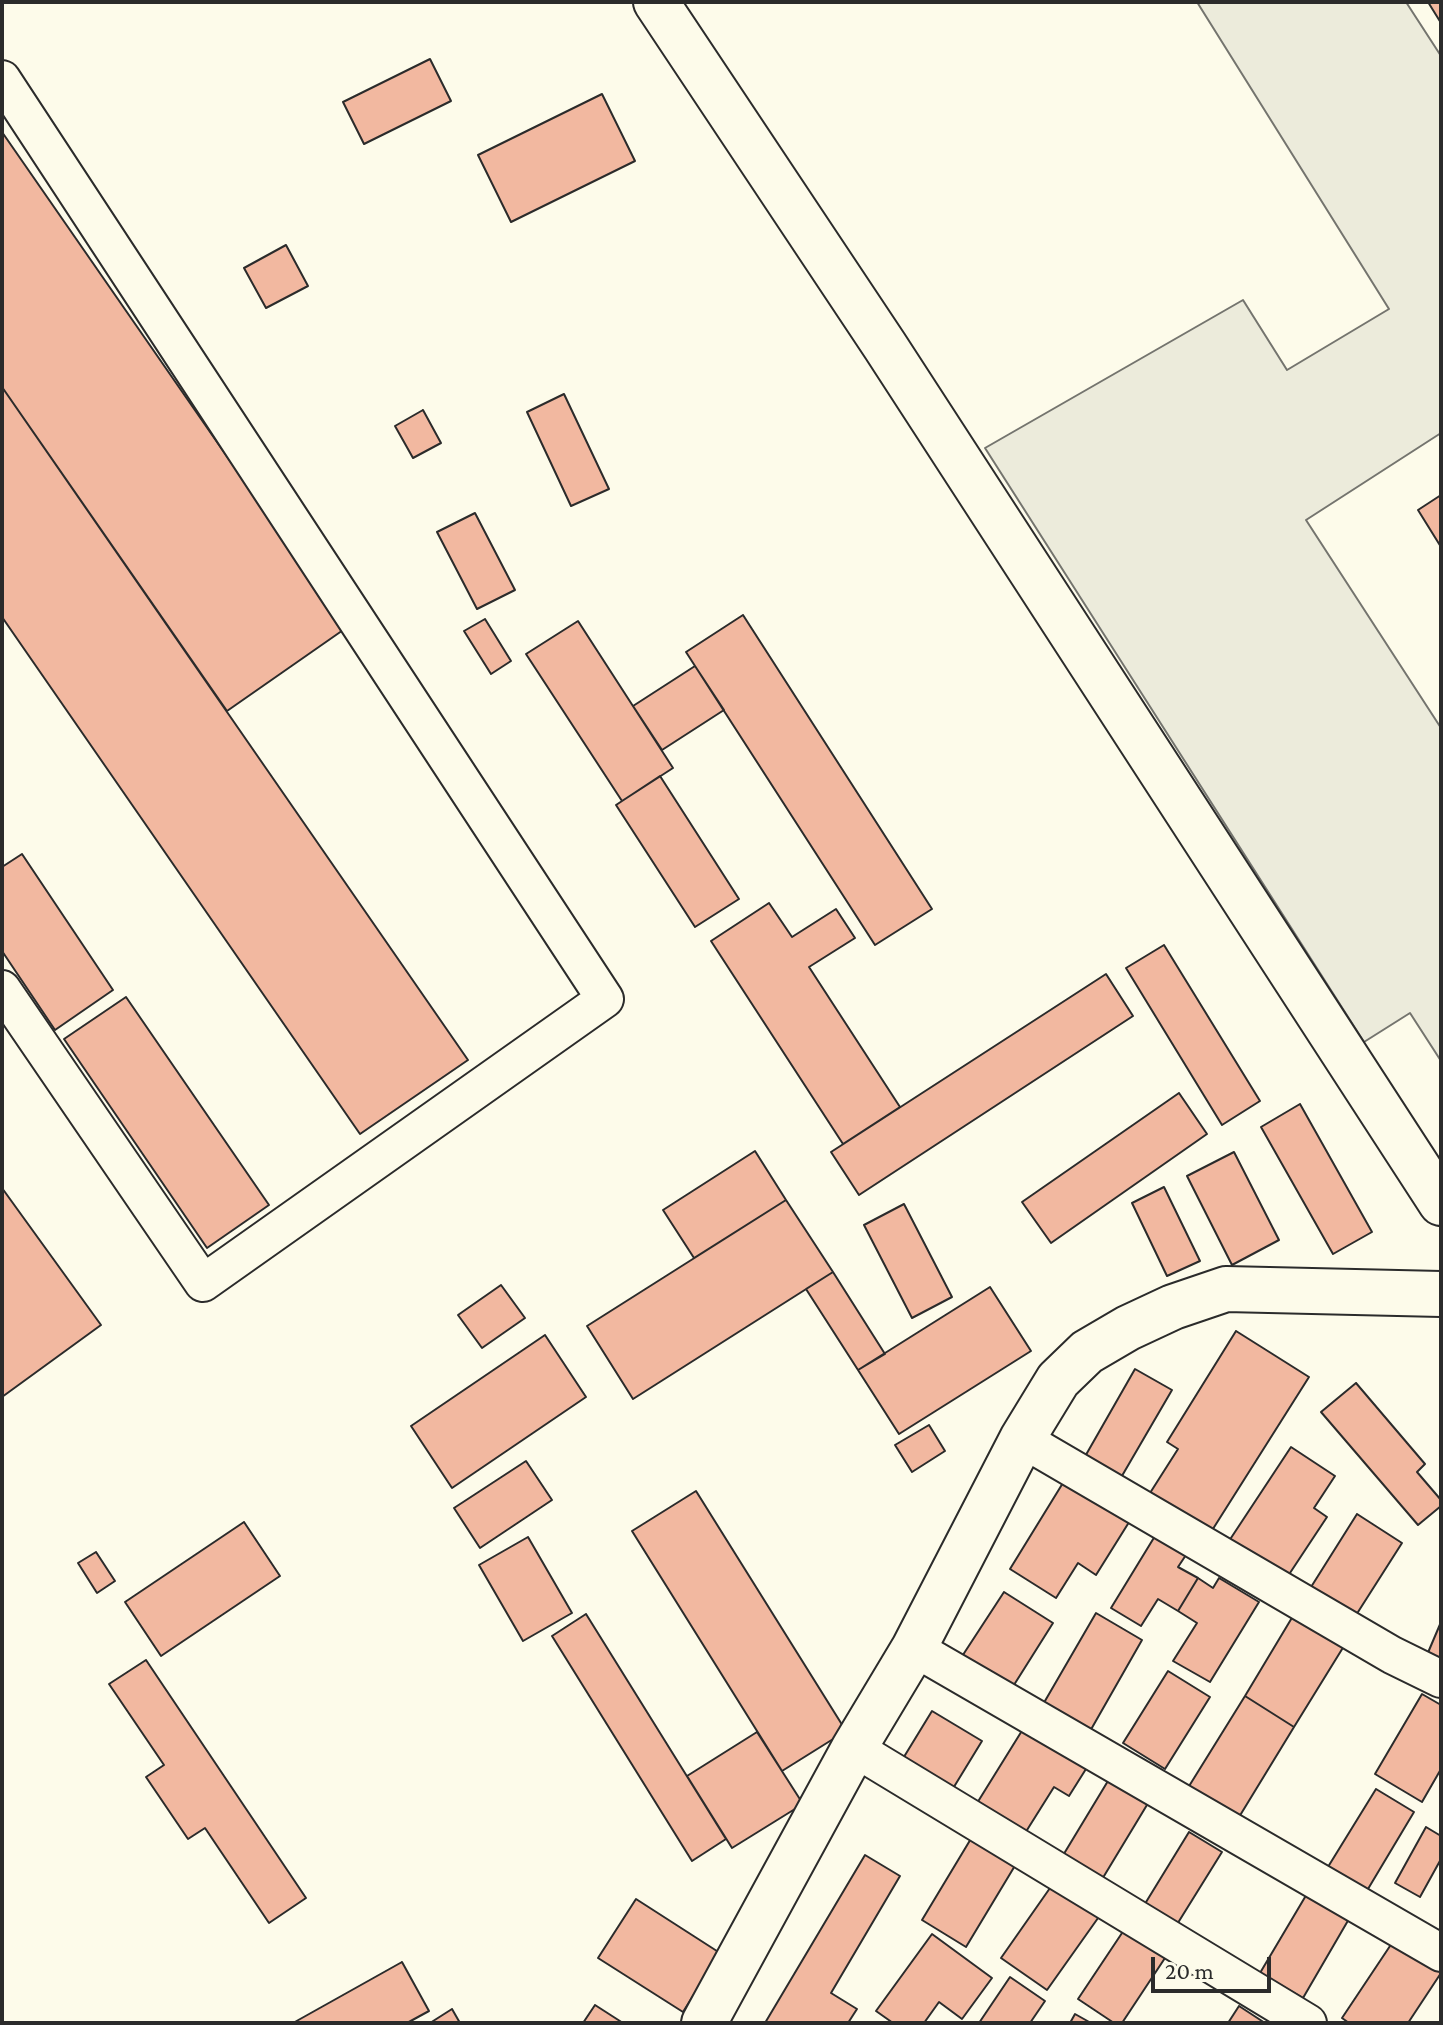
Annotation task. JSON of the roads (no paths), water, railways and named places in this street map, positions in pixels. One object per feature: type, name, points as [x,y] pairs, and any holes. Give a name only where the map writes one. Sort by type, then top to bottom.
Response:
[{"type":"main road","points":[[656,2],[894,359],[1441,1203]]},
{"type":"main road","points":[[704,2023],[854,1748],[914,1648],[1022,1439],[1058,1380],[1087,1352],[1173,1307],[1226,1289],[1441,1294]]},
{"type":"street","points":[[2,79],[605,999],[203,1283],[2,989]]},
{"type":"street","points":[[1022,1439],[1392,1655],[1441,1679]]},
{"type":"street","points":[[914,1648],[1441,1953]]},
{"type":"street","points":[[854,1748],[1308,2023]]}]
